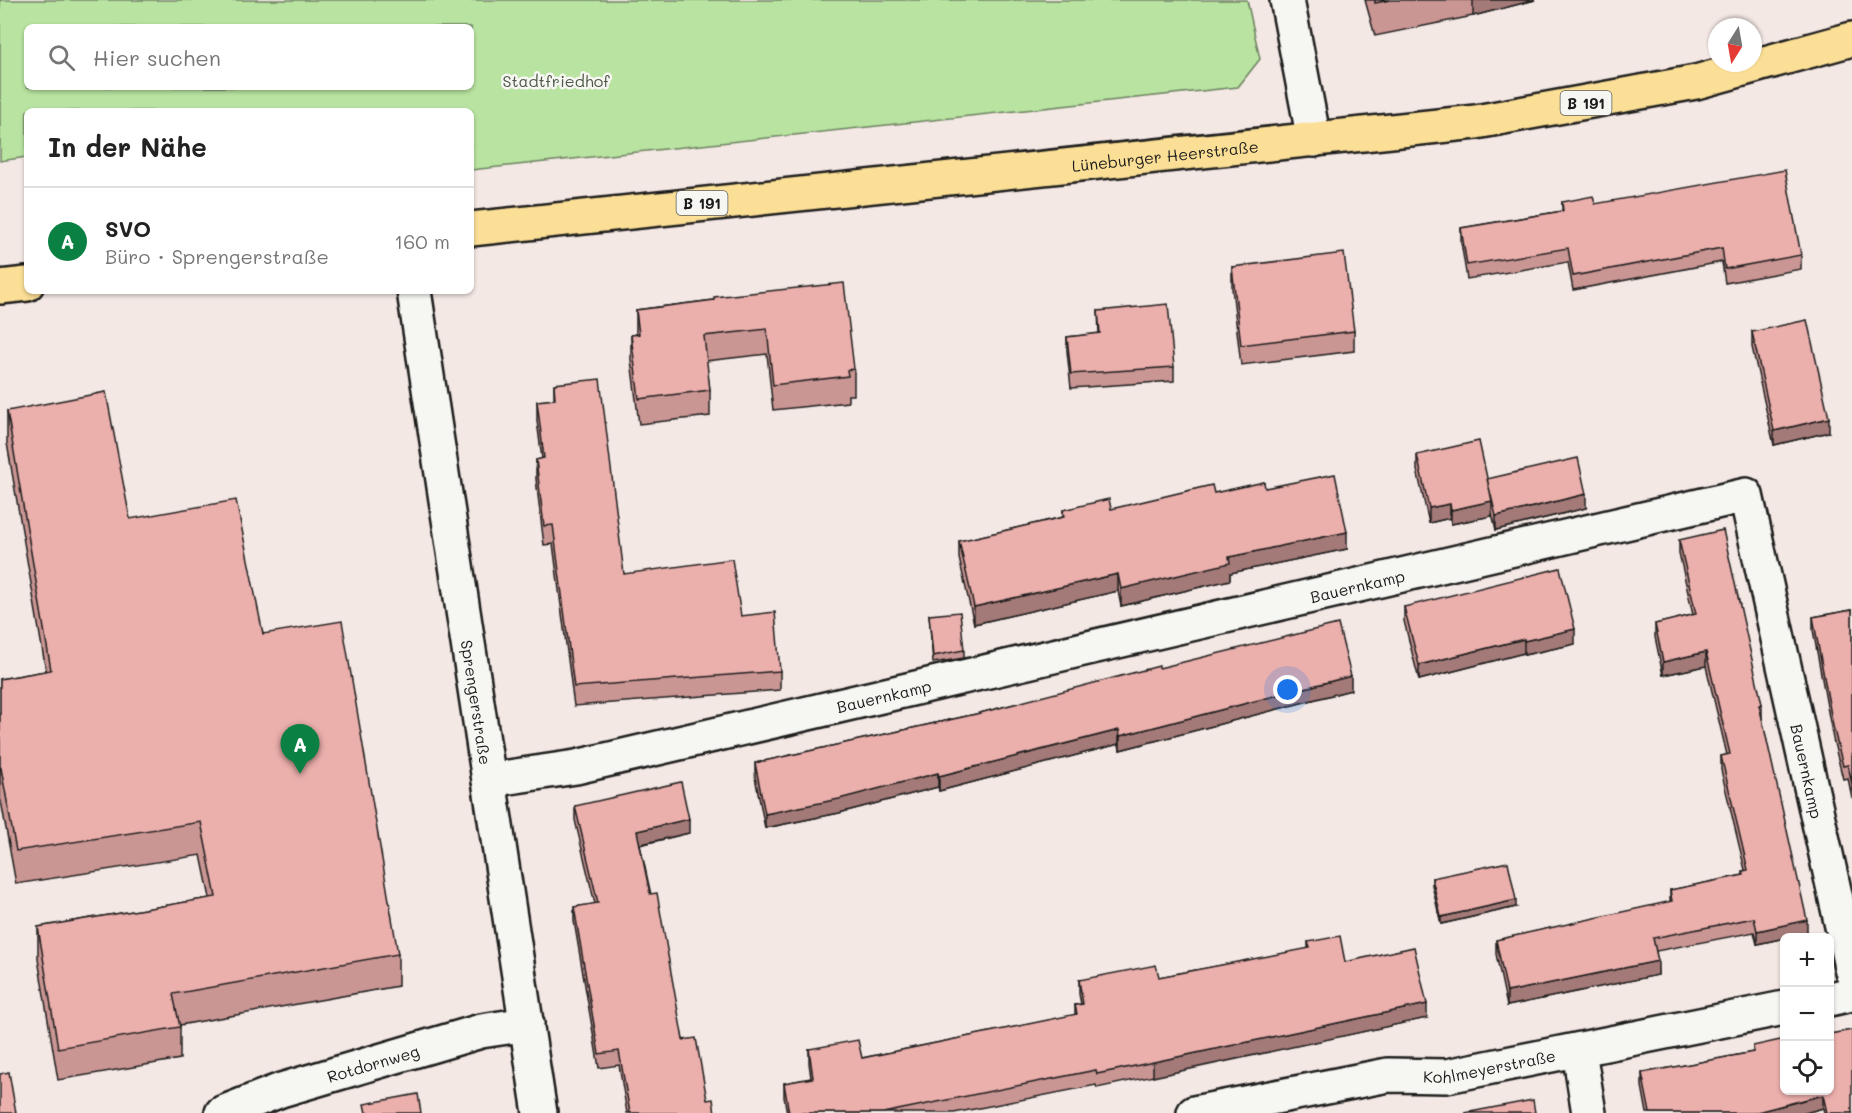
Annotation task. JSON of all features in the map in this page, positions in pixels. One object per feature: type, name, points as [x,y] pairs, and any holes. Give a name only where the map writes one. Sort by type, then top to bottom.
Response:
[{"type":"main road","name":"Lüneburger Heerstraße","points":[[474,229],[1476,122],[1696,82],[1852,39]]},
{"type":"main road","points":[[0,287],[24,284]]},
{"type":"street","points":[[1287,0],[1314,140]]},
{"type":"street","name":"Sprengerstraße","points":[[414,294],[540,1113]]},
{"type":"street","name":"Bauernkamp","points":[[489,780],[576,766],[1746,495],[1852,971]]},
{"type":"street","points":[[1834,998],[1852,994]]},
{"type":"street","name":"Kohlmeyerstraße","points":[[1194,1113],[1388,1075],[1447,1076],[1780,1009]]},
{"type":"street","name":"Rotdornweg","points":[[222,1113],[281,1090],[458,1037],[527,1024]]},
{"type":"street","points":[[1579,1051],[1589,1113]]},
{"type":"green space","name":"Stadtfriedhof","points":[[0,0],[1247,0],[1260,59],[1238,87],[474,170],[474,108],[24,108],[24,157],[0,161]]},
{"type":"building","points":[[1785,170],[1801,255],[1725,269],[1722,248],[1573,276],[1568,248],[1467,265],[1461,228],[1563,211],[1562,202],[1593,196],[1595,204]]},
{"type":"building","points":[[1344,253],[1354,331],[1241,345],[1232,267]]},
{"type":"building","points":[[844,283],[854,369],[847,370],[848,376],[773,385],[767,329],[704,336],[710,390],[639,399],[631,335],[639,334],[636,310],[714,300],[714,297]]},
{"type":"building","points":[[1168,304],[1174,367],[1071,374],[1067,337],[1100,333],[1098,311]]},
{"type":"building","points":[[1807,320],[1829,418],[1774,431],[1752,332]]},
{"type":"building","points":[[600,379],[624,574],[732,559],[741,616],[775,612],[780,671],[574,687],[553,525],[544,526],[536,460],[544,458],[537,401],[555,399],[554,384]]},
{"type":"building","points":[[106,392],[130,519],[236,500],[263,634],[342,621],[398,954],[173,994],[180,1027],[58,1048],[38,927],[216,897],[201,822],[16,851],[0,769],[0,679],[51,670],[7,411]]},
{"type":"building","points":[[1479,441],[1492,501],[1451,510],[1450,504],[1429,508],[1417,455]]},
{"type":"building","points":[[1578,458],[1586,494],[1496,516],[1487,479]]},
{"type":"building","points":[[1335,474],[1347,532],[1229,557],[1230,563],[1121,589],[1118,574],[974,607],[959,541],[1064,517],[1063,510],[1109,499],[1111,509],[1212,485],[1214,493],[1264,482],[1265,488]]},
{"type":"building","points":[[1723,530],[1807,920],[1757,931],[1754,918],[1653,938],[1658,961],[1507,992],[1496,940],[1672,901],[1670,890],[1744,875],[1743,871],[1748,870],[1721,756],[1730,754],[1706,652],[1663,662],[1655,624],[1696,614],[1679,540]]},
{"type":"building","points":[[1560,568],[1575,629],[1419,665],[1404,607]]},
{"type":"building","points":[[1852,610],[1852,784],[1848,765],[1843,766],[1833,726],[1813,617]]},
{"type":"building","points":[[960,612],[964,650],[933,656],[929,615]]},
{"type":"building","points":[[1338,624],[1351,676],[1120,736],[1119,730],[939,776],[938,773],[839,799],[765,814],[755,763],[976,714],[1159,666],[1159,668]]},
{"type":"building","points":[[681,782],[689,819],[637,831],[650,894],[657,893],[683,1040],[696,1038],[707,1100],[713,1099],[715,1113],[630,1113],[619,1051],[599,1054],[574,907],[598,903],[575,806]]},
{"type":"building","points":[[1508,862],[1516,900],[1441,917],[1432,878]]},
{"type":"building","points":[[1340,936],[1345,962],[1414,947],[1427,1004],[1097,1074],[1096,1070],[883,1113],[789,1113],[784,1083],[813,1078],[809,1049],[858,1040],[862,1058],[1077,1014],[1075,1005],[1083,1004],[1079,980],[1156,965],[1159,977],[1310,948],[1308,942]]},
{"type":"building","points":[[1852,1030],[1852,1113],[1827,1113],[1823,1095],[1834,1095],[1834,1033]]},
{"type":"building","points":[[1780,1040],[1780,1095],[1823,1095],[1753,1113],[1650,1113],[1642,1073],[1754,1052],[1753,1046]]},
{"type":"building","points":[[9,1072],[16,1113],[0,1113],[0,1074]]},
{"type":"building","points":[[418,1094],[421,1113],[366,1113],[364,1104]]},
{"type":"building","points":[[1533,1100],[1535,1113],[1465,1113]]},
{"type":"place","name":"SVO","points":[[300,774]]}]
